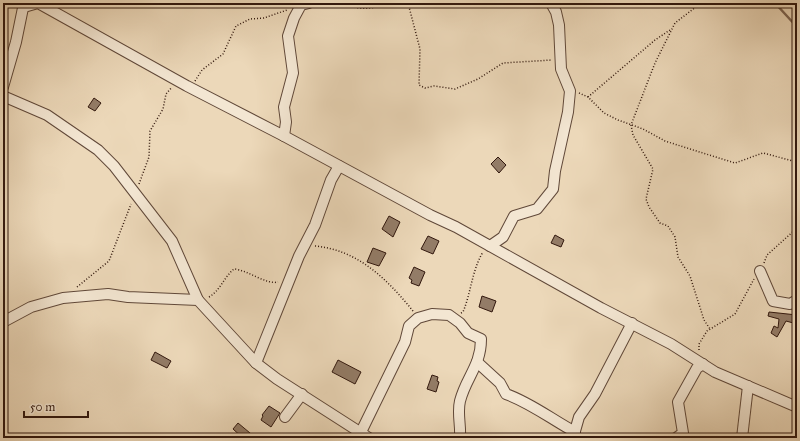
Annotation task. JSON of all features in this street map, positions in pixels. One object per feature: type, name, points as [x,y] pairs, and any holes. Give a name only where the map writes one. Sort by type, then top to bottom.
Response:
[{"type":"street","points":[[490,246],[503,237],[514,216],[537,209],[553,189],[555,172],[568,112],[570,91],[560,60],[559,24],[556,12],[551,3]]},
{"type":"street","points":[[3,87],[16,42],[24,5],[38,4],[187,86],[284,136],[632,323],[715,372],[797,407]]},
{"type":"street","points":[[284,136],[286,122],[284,108],[293,73],[288,36],[294,18],[305,4]]},
{"type":"street","points":[[3,96],[47,115],[98,150],[114,166],[172,241],[198,300],[256,363],[276,380],[302,394],[365,435],[405,342],[409,326],[418,318],[432,314],[449,315],[460,323],[468,333],[481,339],[481,351],[460,402],[460,438]]},
{"type":"street","points":[[256,363],[304,245],[315,225],[331,180],[339,166]]},
{"type":"street","points":[[760,271],[773,301],[797,305]]},
{"type":"street","points":[[5,320],[37,305],[63,298],[108,294],[128,297],[198,300]]},
{"type":"street","points":[[477,362],[500,383],[506,394],[540,410],[574,435],[579,417],[595,394],[632,323]]},
{"type":"street","points":[[676,438],[683,433],[678,402],[700,362]]},
{"type":"street","points":[[742,438],[748,386]]},
{"type":"street","points":[[285,417],[302,394]]},
{"type":"path","points":[[343,3],[352,7],[364,9],[390,3]]},
{"type":"path","points":[[408,3],[420,49],[419,85],[425,88],[434,86],[455,89],[478,79],[503,63],[560,60]]},
{"type":"path","points":[[701,3],[675,23],[665,46],[655,63],[631,125],[633,135],[653,169],[646,199],[649,207],[660,223],[668,226],[675,236],[678,257],[690,276],[704,320],[710,329]]},
{"type":"path","points":[[187,86],[197,80],[202,70],[223,54],[236,26],[250,19],[264,18],[305,4]]},
{"type":"path","points":[[588,97],[655,40],[672,29]]},
{"type":"path","points":[[570,91],[588,97],[604,113],[665,141],[735,163],[763,153],[797,162]]},
{"type":"path","points":[[700,362],[699,344],[710,329],[735,314],[751,284],[760,271],[766,255],[797,228]]},
{"type":"path","points":[[304,245],[339,250],[359,259],[395,290],[418,318]]},
{"type":"path","points":[[449,315],[463,312],[479,258],[490,246]]},
{"type":"path","points":[[198,300],[203,300],[213,294],[219,288],[226,275],[234,269],[241,270],[269,283],[277,282],[292,274]]},
{"type":"building","points":[[94,98],[101,103],[95,111],[88,107]]},
{"type":"building","points":[[498,157],[506,165],[499,173],[491,164]]},
{"type":"building","points":[[389,216],[400,222],[393,237],[382,229]]},
{"type":"building","points":[[555,235],[564,240],[561,247],[551,243]]},
{"type":"building","points":[[428,236],[439,241],[433,254],[421,249]]},
{"type":"building","points":[[373,248],[386,253],[379,266],[367,262]]},
{"type":"building","points":[[414,267],[425,272],[419,286],[411,283],[412,280],[409,278]]},
{"type":"building","points":[[482,296],[496,301],[492,312],[479,307]]},
{"type":"building","points":[[769,312],[797,315],[797,324],[786,321],[777,337],[771,333],[774,326],[778,328],[779,319],[768,316]]},
{"type":"building","points":[[155,352],[171,361],[167,368],[151,360]]},
{"type":"building","points":[[338,360],[361,372],[355,384],[332,372]]},
{"type":"building","points":[[432,375],[438,377],[437,381],[439,382],[436,392],[427,389]]},
{"type":"building","points":[[269,406],[280,413],[271,427],[261,420],[262,415]]},
{"type":"building","points":[[238,423],[256,438],[243,438],[233,429]]},
{"type":"waterway","points":[[775,3],[797,27]]}]
